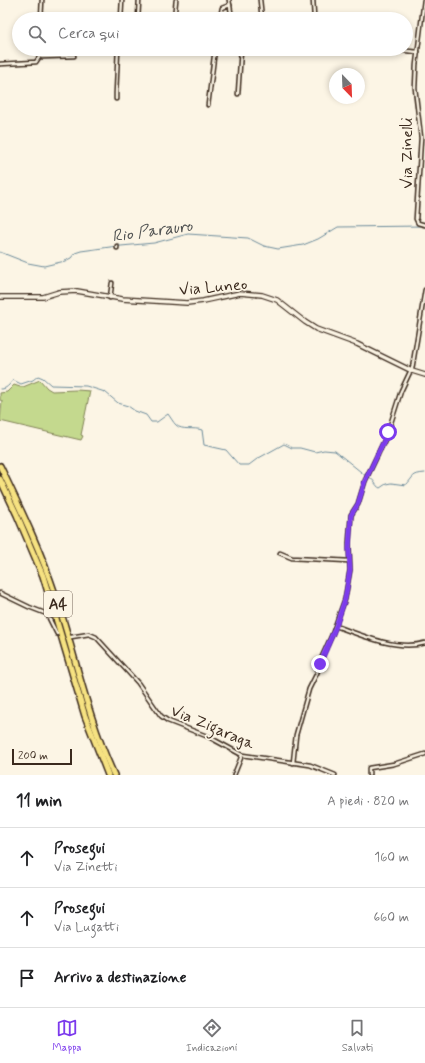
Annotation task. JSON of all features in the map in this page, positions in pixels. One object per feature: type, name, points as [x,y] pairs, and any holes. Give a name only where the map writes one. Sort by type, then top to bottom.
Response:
[{"type":"highway","name":"A4","points":[[0,466],[32,535],[48,575],[64,622],[108,775]]},
{"type":"highway","name":"A4","points":[[0,479],[36,558],[45,582],[85,716],[100,750],[114,775]]},
{"type":"street","points":[[41,12],[42,0]]},
{"type":"street","points":[[121,12],[122,0]]},
{"type":"street","points":[[138,12],[139,0]]},
{"type":"street","points":[[175,12],[176,0]]},
{"type":"street","points":[[230,0],[231,12]]},
{"type":"street","points":[[260,0],[261,12]]},
{"type":"street","points":[[313,0],[314,12]]},
{"type":"street","name":"Via Zinelli","points":[[424,0],[415,88],[421,138],[416,219],[418,224],[425,225]]},
{"type":"street","points":[[221,12],[222,8],[230,5]]},
{"type":"street","points":[[413,52],[418,52]]},
{"type":"street","points":[[0,64],[36,62],[40,56],[74,56]]},
{"type":"street","points":[[116,99],[118,56]]},
{"type":"street","points":[[208,105],[214,56]]},
{"type":"street","points":[[238,94],[241,56]]},
{"type":"street","points":[[110,298],[112,283]]},
{"type":"street","points":[[293,763],[296,735],[310,685],[317,673],[322,656],[336,626],[345,599],[350,570],[351,517],[358,504],[367,477],[387,436],[401,391],[411,371],[425,290]]},
{"type":"street","name":"Via Luneo","points":[[0,297],[44,297],[59,292],[76,292],[90,293],[110,298],[193,303],[240,293],[269,297],[277,300],[316,329],[353,343],[411,371],[425,375]]},
{"type":"street","points":[[280,553],[292,558],[349,561]]},
{"type":"street","points":[[0,593],[47,614],[57,634]]},
{"type":"street","points":[[336,626],[392,644],[413,646],[425,643]]},
{"type":"street","name":"Via Zigaraga","points":[[71,638],[89,634],[96,637],[132,677],[156,711],[164,719],[209,737],[242,755],[316,767],[335,775]]},
{"type":"street","points":[[369,775],[369,768],[394,764],[425,754]]},
{"type":"street","points":[[234,775],[242,755]]},
{"type":"green space","points":[[40,380],[52,391],[90,391],[81,435],[83,436],[81,440],[0,421],[2,401],[0,400],[0,393],[7,392],[14,385],[23,387]]},
{"type":"waterway","name":"Rio Parauro","points":[[0,252],[28,263],[44,266],[65,261],[71,258],[75,253],[81,251],[154,243],[188,234],[248,238],[264,246],[278,249],[303,245],[318,239],[338,227],[425,226]]},
{"type":"waterway","points":[[0,389],[6,388],[13,380],[21,384],[33,380],[38,376],[43,378],[51,385],[86,386],[105,392],[118,403],[146,415],[151,422],[157,422],[168,414],[175,424],[181,428],[202,430],[204,445],[226,450],[239,465],[249,465],[284,444],[292,448],[300,448],[315,452],[324,450],[335,451],[366,476]]},
{"type":"waterway","points":[[369,477],[380,488],[391,483],[406,485],[413,476],[420,473],[425,473]]},
{"type":"route","points":[[320,664],[322,656],[336,626],[345,599],[350,570],[349,550],[351,515],[358,504],[365,481],[388,432]]}]
